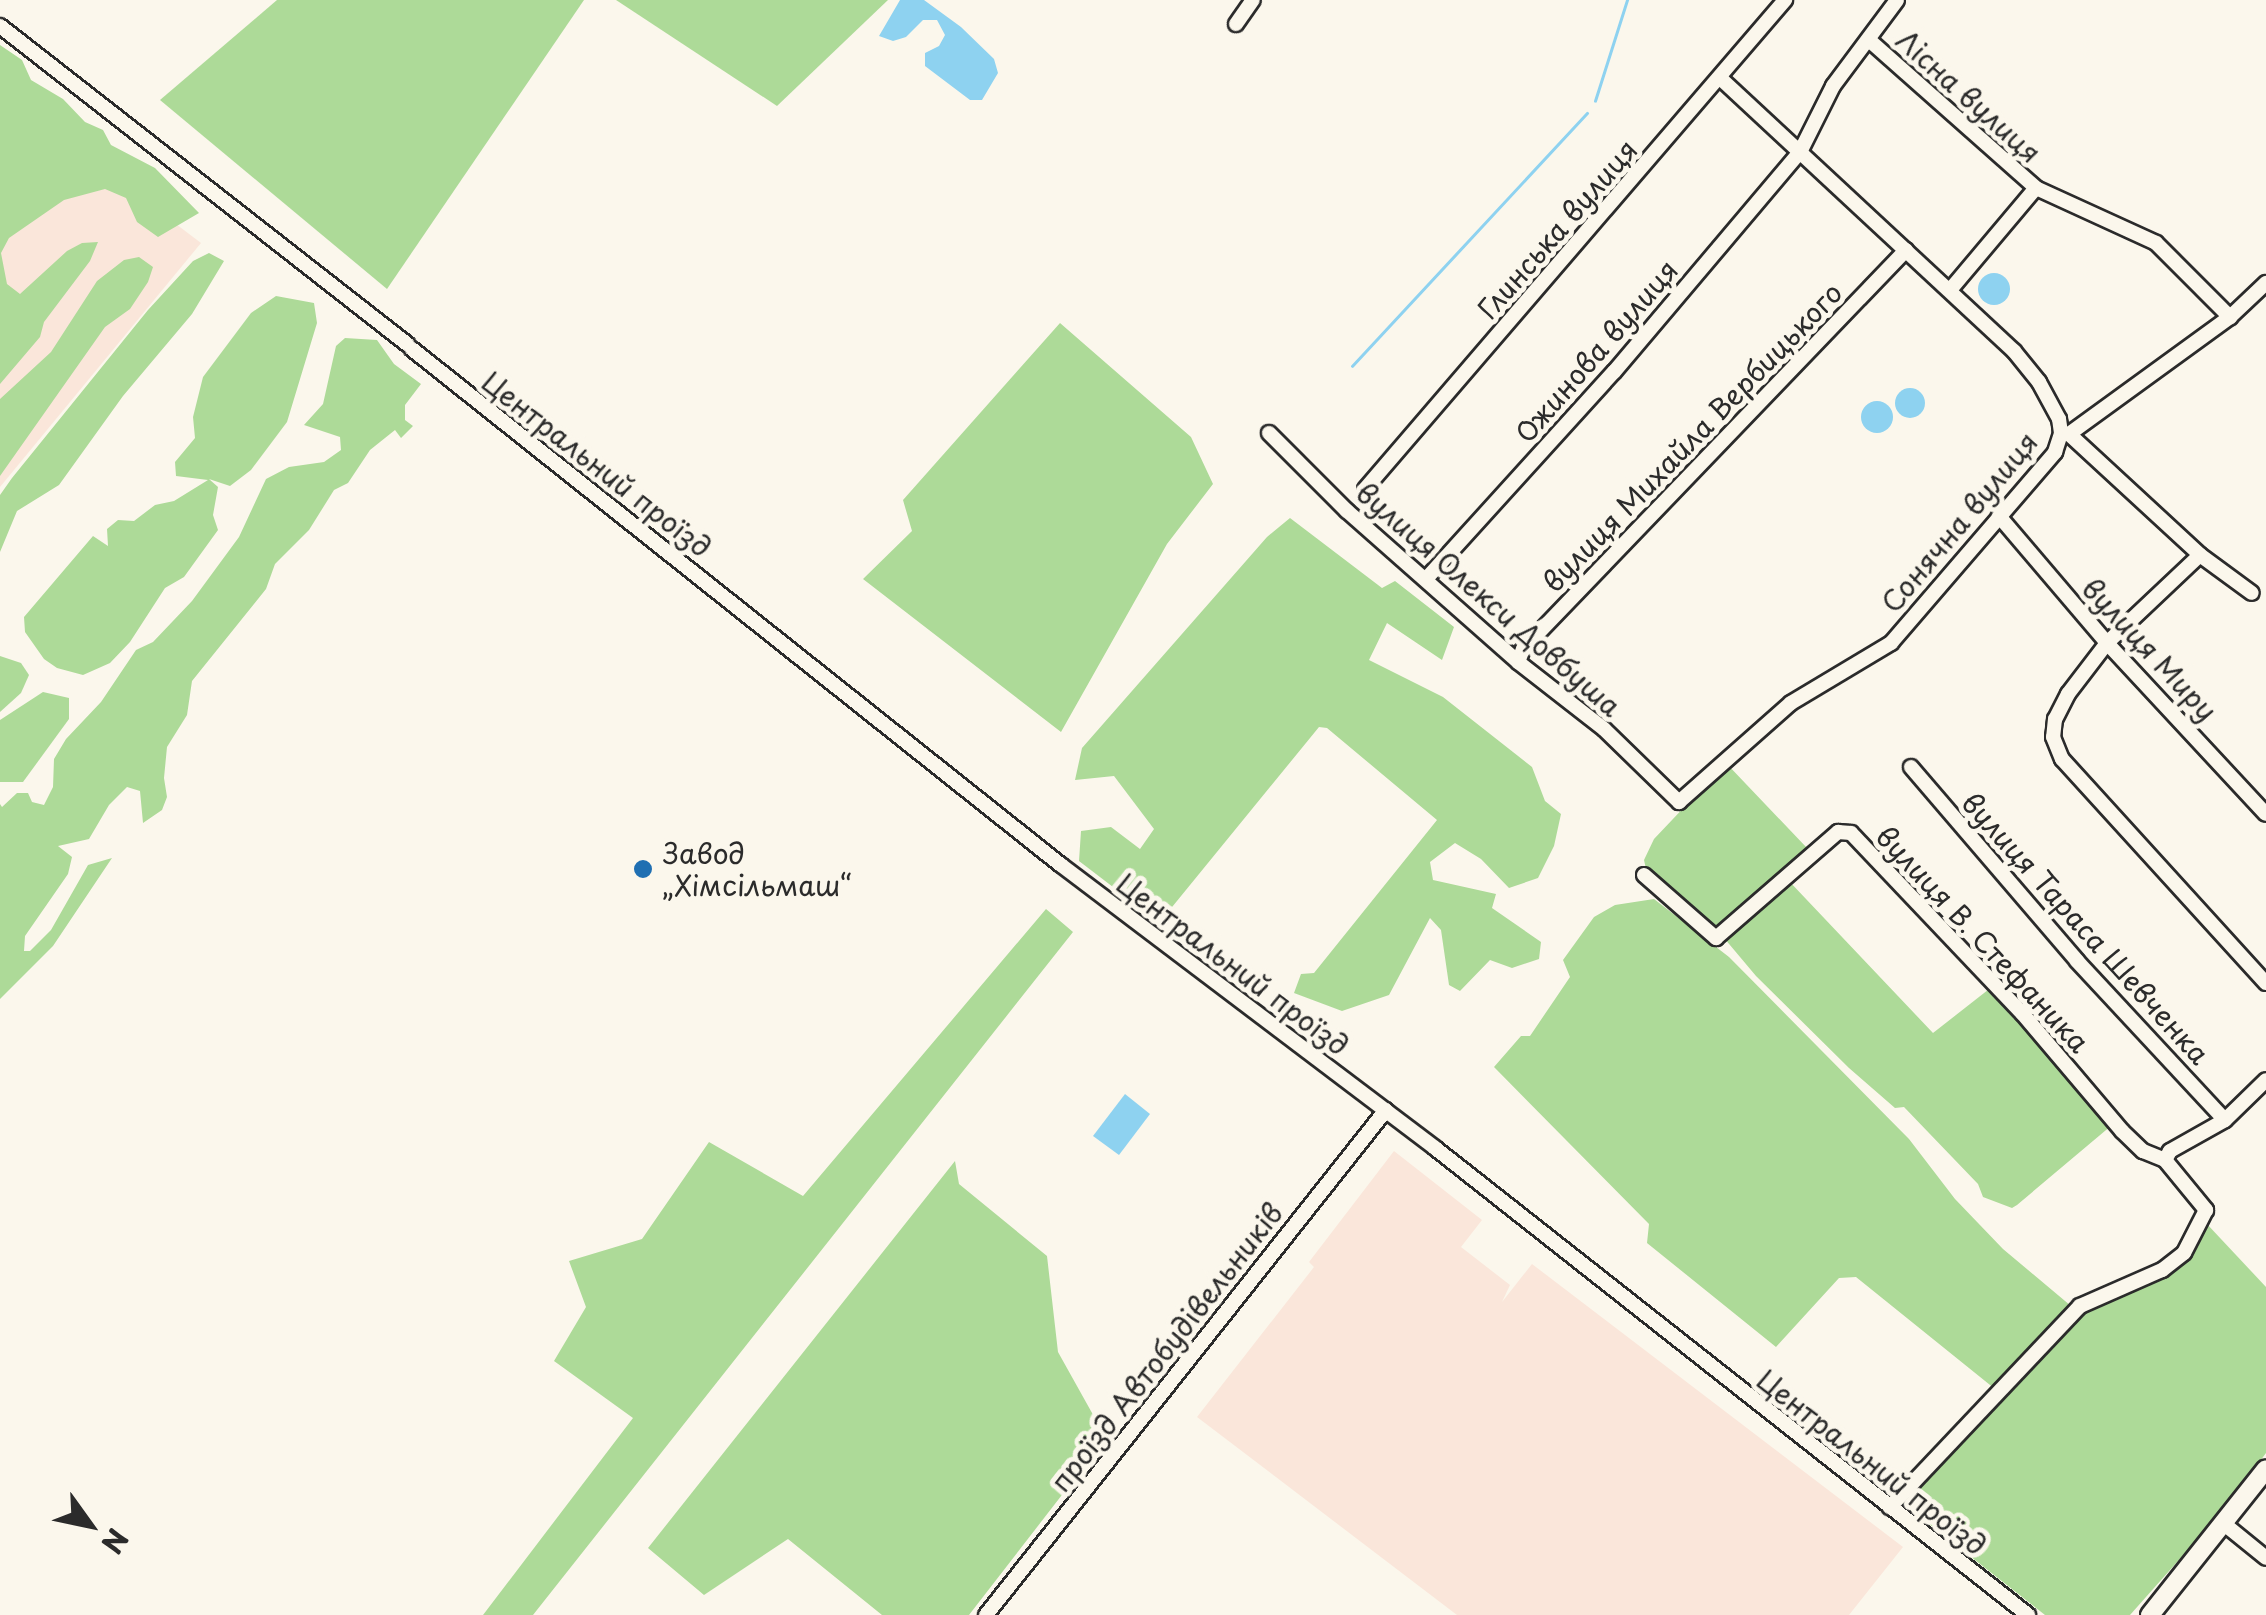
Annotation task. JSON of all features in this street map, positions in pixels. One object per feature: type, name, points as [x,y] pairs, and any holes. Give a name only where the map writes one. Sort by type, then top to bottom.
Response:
[{"type":"main road","points":[[2150,1615],[2266,1469]]},
{"type":"street","points":[[1236,24],[1254,0]]},
{"type":"street","name":"Глинська вулиця","points":[[1365,489],[1785,0]]},
{"type":"street","points":[[1800,152],[1833,86],[1898,0]]},
{"type":"street","name":"Центральний проїзд","points":[[0,26],[1061,865],[1386,1110],[2028,1615]]},
{"type":"street","name":"Лісна вулиця","points":[[1870,40],[2036,188],[2156,243],[2230,317]]},
{"type":"street","name":"Сонячна вулиця","points":[[1720,78],[1950,290],[2039,382],[2065,433],[2200,555],[2252,592]]},
{"type":"street","name":"Ожинова вулиця","points":[[1426,579],[1591,398],[1800,152]]},
{"type":"street","name":"Лісна вулиця","points":[[1950,290],[2036,188]]},
{"type":"street","name":"вулиця Михайла Вербицького","points":[[1518,662],[1533,638],[1906,250]]},
{"type":"street","points":[[2065,433],[2230,317],[2266,283]]},
{"type":"street","name":"вулиця Олекси Довбуша","points":[[1268,433],[1347,511],[1518,662],[1604,730],[1680,802]]},
{"type":"street","name":"Сонячна вулиця","points":[[1680,802],[1768,721],[1891,643],[2055,452],[2065,433]]},
{"type":"street","name":"вулиця Миру","points":[[1999,516],[2107,643],[2266,814]]},
{"type":"street","points":[[2200,555],[2107,643],[2056,719],[2052,738],[2062,759],[2266,983]]},
{"type":"street","name":"вулиця Тараса Шевченка","points":[[1911,768],[2077,961],[2226,1120]]},
{"type":"street","name":"вулиця В. Стефаника","points":[[1644,876],[1716,938],[1838,832],[1851,833],[2022,1013],[2122,1131],[2142,1152],[2164,1160],[2206,1210],[2184,1253],[2138,1284],[2080,1306],[1890,1507]]},
{"type":"street","points":[[2164,1160],[2170,1152],[2226,1120],[2266,1080]]},
{"type":"street","name":"проїзд Автобудівельників","points":[[986,1615],[1386,1110]]},
{"type":"street","points":[[2223,1523],[2266,1558]]},
{"type":"shaded area","points":[[56,133],[201,243],[0,487],[0,201]]},
{"type":"shaded area","points":[[1394,1151],[1482,1220],[1461,1247],[1510,1285],[1502,1302],[1532,1264],[1903,1547],[1849,1615],[1457,1615],[1197,1417],[1314,1267],[1309,1262]]},
{"type":"green space","points":[[277,0],[584,0],[387,289],[160,100]]},
{"type":"green space","points":[[616,0],[888,0],[777,106]]},
{"type":"green space","points":[[0,45],[22,60],[31,80],[63,99],[85,122],[103,130],[111,145],[155,168],[199,213],[158,237],[137,222],[126,198],[105,189],[64,200],[9,238],[1,253],[7,284],[20,294],[67,251],[82,243],[98,242],[90,261],[44,322],[40,337],[0,384]]},
{"type":"green space","points":[[209,253],[224,261],[192,314],[123,396],[59,485],[17,511],[0,552],[0,495],[148,310],[193,261]]},
{"type":"green space","points":[[139,257],[153,267],[148,282],[130,309],[105,327],[0,476],[0,399],[51,352],[97,281],[124,260]]},
{"type":"green space","points":[[276,296],[314,303],[317,323],[287,422],[251,470],[230,486],[209,479],[218,487],[213,515],[218,530],[184,577],[165,588],[130,642],[110,663],[83,675],[57,668],[44,659],[25,632],[24,617],[93,536],[108,546],[107,529],[118,520],[134,521],[155,505],[174,501],[208,480],[176,476],[175,462],[195,438],[193,417],[203,377],[251,313]]},
{"type":"green space","points":[[1060,323],[1191,437],[1213,484],[1167,544],[1061,732],[863,579],[912,531],[903,500]]},
{"type":"green space","points":[[345,338],[377,340],[394,364],[421,384],[405,405],[405,420],[413,426],[401,438],[395,430],[370,450],[348,483],[334,490],[309,530],[275,564],[266,589],[192,681],[187,715],[167,747],[167,797],[162,810],[143,823],[140,791],[127,787],[109,805],[89,839],[58,846],[72,857],[68,874],[25,936],[24,951],[30,951],[51,930],[88,865],[112,858],[53,946],[0,999],[0,804],[2,807],[17,793],[28,793],[32,802],[44,805],[53,787],[54,759],[66,739],[101,702],[136,650],[153,642],[192,601],[239,537],[266,479],[289,467],[324,462],[341,450],[340,437],[304,425],[323,404],[336,346]]},
{"type":"green space","points":[[1290,518],[1382,588],[1395,581],[1454,627],[1442,660],[1387,623],[1369,660],[1443,697],[1532,767],[1545,801],[1561,814],[1554,846],[1538,878],[1509,888],[1481,859],[1455,843],[1430,862],[1433,880],[1496,894],[1492,908],[1541,942],[1539,959],[1512,968],[1490,960],[1460,991],[1449,985],[1441,930],[1430,918],[1389,995],[1342,1011],[1294,993],[1301,974],[1314,973],[1437,820],[1327,728],[1319,727],[1168,912],[1147,913],[1079,861],[1081,831],[1111,827],[1140,849],[1154,829],[1114,776],[1075,780],[1082,748],[1267,537]]},
{"type":"green space","points":[[0,656],[21,663],[29,675],[21,693],[0,712]]},
{"type":"green space","points":[[43,692],[69,698],[69,719],[23,782],[0,782],[0,720]]},
{"type":"green space","points":[[1726,763],[1807,848],[1788,880],[1933,1033],[1993,986],[2112,1125],[2017,1205],[2012,1208],[1983,1197],[1978,1184],[1904,1107],[1895,1108],[1849,1068],[1756,976],[1719,932],[1646,869],[1644,860],[1654,839]]},
{"type":"green space","points":[[1654,899],[1729,957],[1909,1139],[1955,1199],[2003,1249],[2071,1306],[1995,1389],[1856,1277],[1839,1278],[1776,1347],[1647,1243],[1649,1224],[1494,1067],[1521,1036],[1530,1036],[1570,977],[1563,960],[1594,917],[1615,905]]},
{"type":"green space","points":[[1046,909],[1073,932],[533,1615],[483,1615],[633,1418],[554,1361],[586,1307],[569,1261],[642,1239],[709,1142],[803,1196]]},
{"type":"green space","points":[[955,1161],[959,1184],[1047,1256],[1058,1352],[1106,1438],[969,1615],[882,1615],[788,1539],[704,1595],[648,1548]]},
{"type":"green space","points":[[2206,1223],[2266,1287],[2266,1453],[2225,1508],[2130,1615],[2045,1615],[1906,1506],[1928,1473],[2081,1309],[2135,1289]]},
{"type":"water","points":[[900,0],[924,0],[961,27],[994,59],[998,73],[982,100],[970,100],[925,66],[925,53],[939,46],[945,35],[937,20],[923,20],[906,37],[893,41],[879,36]]},
{"type":"water","points":[[1994,273],[2005,278],[2010,289],[2005,300],[1994,305],[1983,300],[1978,289],[1983,278]]},
{"type":"water","points":[[1910,388],[1921,392],[1925,403],[1921,414],[1910,418],[1899,414],[1895,403],[1899,392]]},
{"type":"water","points":[[1877,401],[1888,406],[1893,417],[1888,428],[1877,433],[1866,428],[1861,417],[1866,406]]},
{"type":"water","points":[[1125,1094],[1150,1114],[1119,1155],[1093,1136]]},
{"type":"waterway","points":[[1595,101],[1627,0]]},
{"type":"waterway","points":[[1352,366],[1587,113]]},
{"type":"place","name":"Завод „Хімсільмаш“","points":[[643,869]]}]
